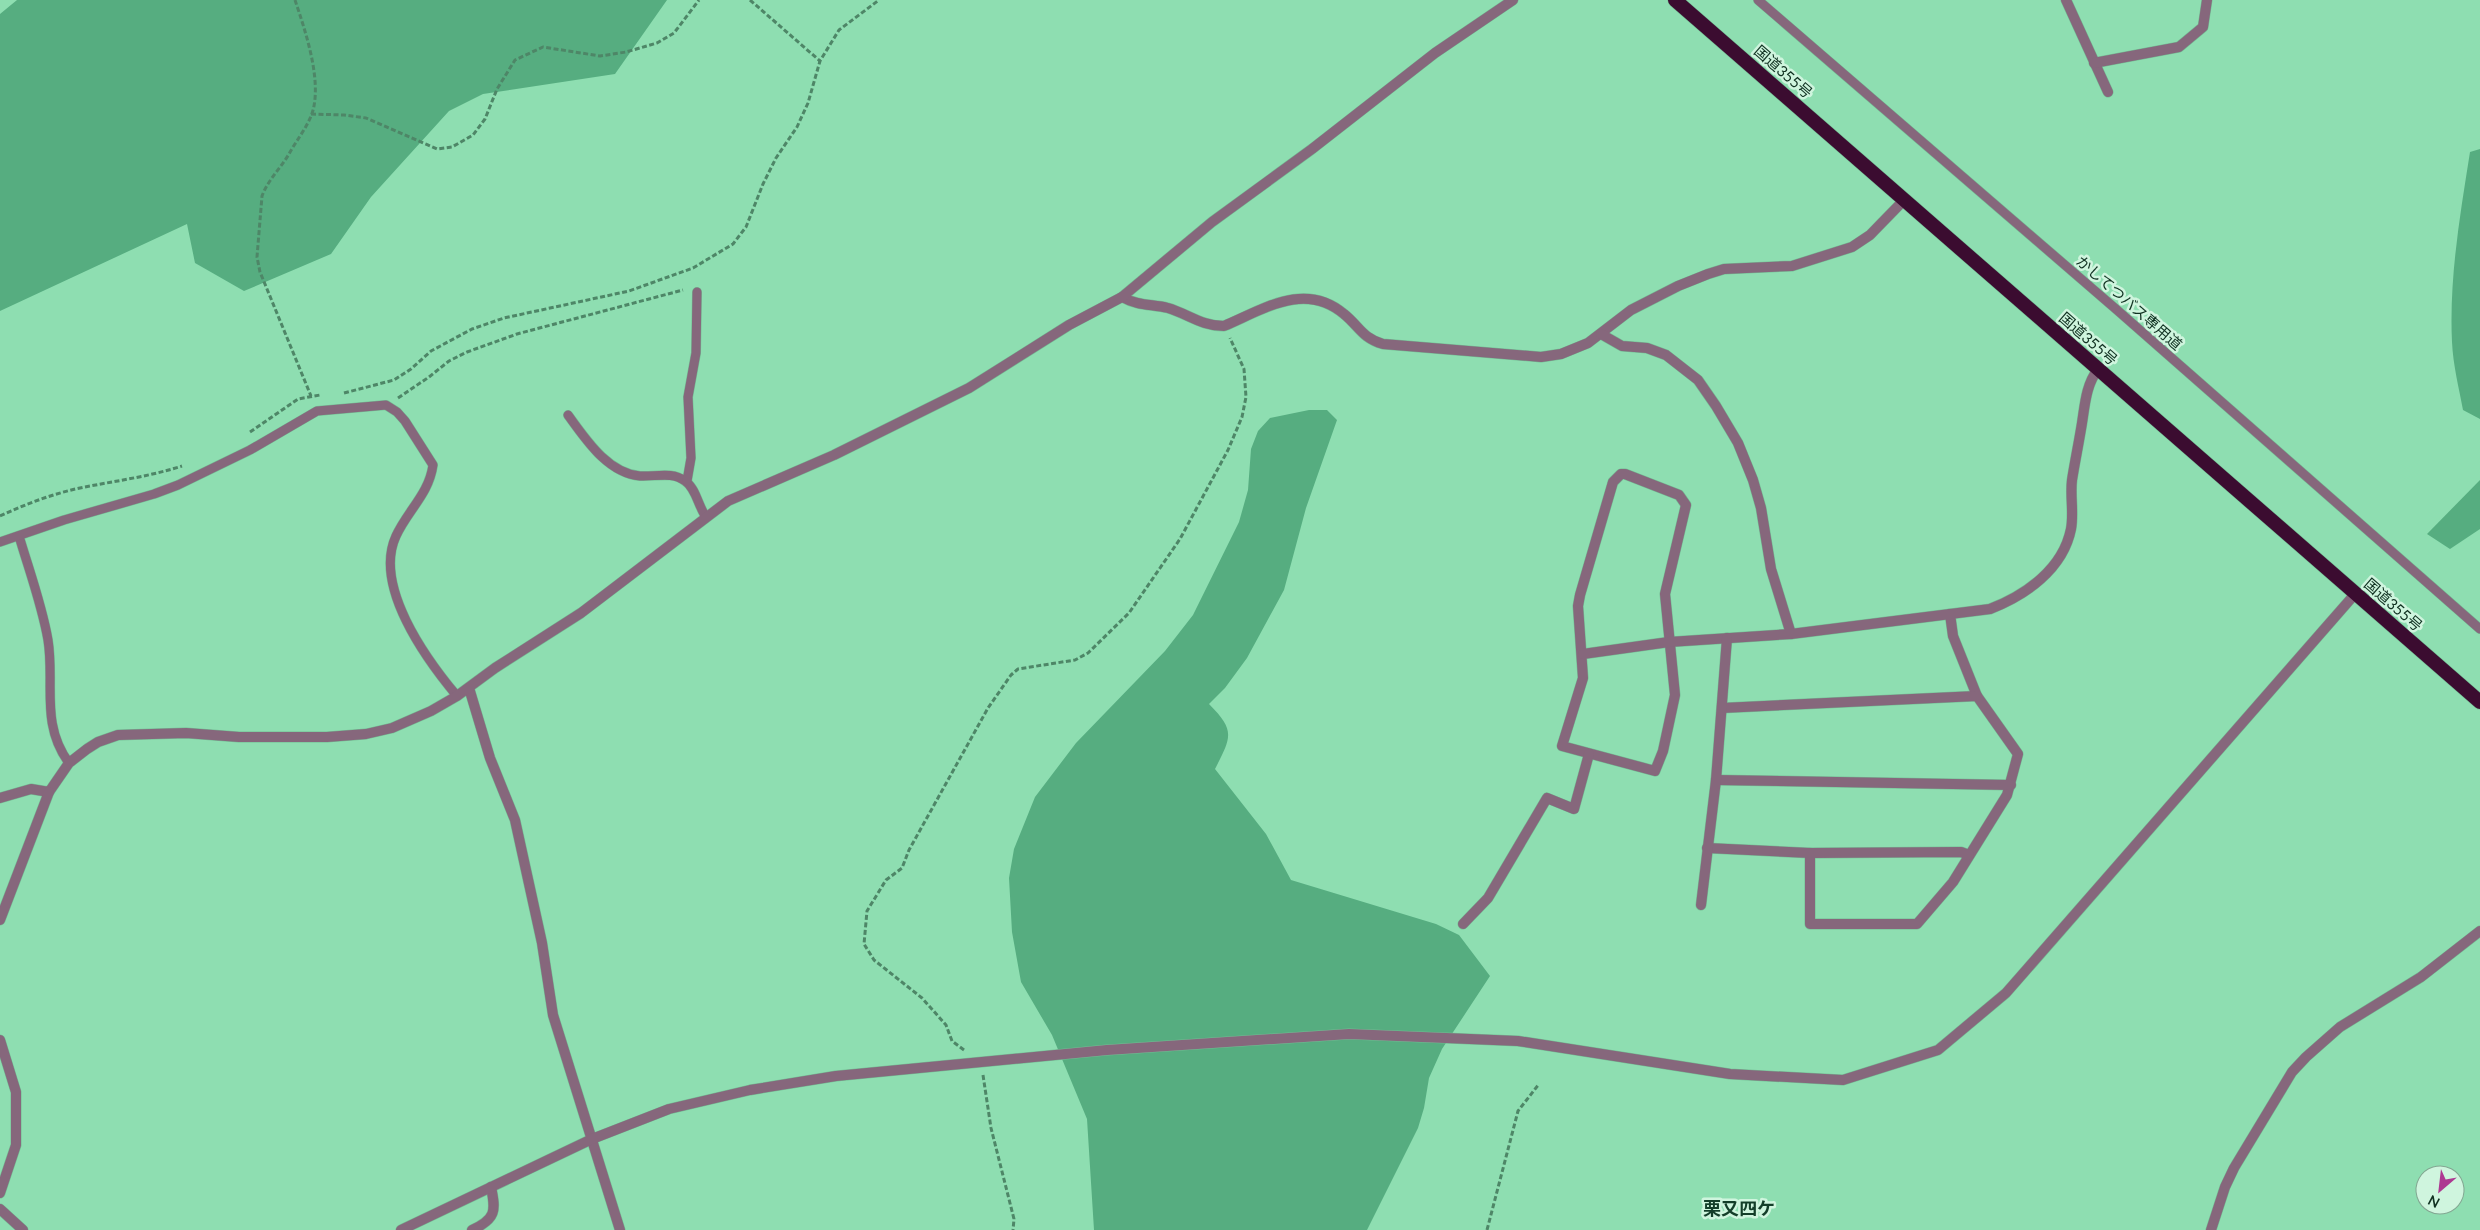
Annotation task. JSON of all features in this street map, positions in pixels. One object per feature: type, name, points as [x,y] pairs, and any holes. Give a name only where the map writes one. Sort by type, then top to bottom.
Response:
[{"type":"highway","name":"国道355号","points":[[1675,0],[2480,702]]},
{"type":"street","points":[[0,920],[49,792],[70,764],[98,742],[118,735],[186,733],[239,736],[327,736],[366,734],[392,728],[431,711],[457,696],[495,668],[581,613],[728,501],[834,456],[969,388],[1069,325],[1122,297],[1212,222],[1312,149],[1435,53],[1513,0]]},
{"type":"street","points":[[2066,0],[2108,92]]},
{"type":"street","points":[[2094,63],[2179,48],[2203,26],[2207,0]]},
{"type":"street","points":[[1122,297],[1145,306],[1167,308],[1204,324],[1224,326],[1298,297],[1313,299],[1334,306],[1351,320],[1362,334],[1383,344],[1541,357],[1575,349],[1601,334],[1631,310],[1678,286],[1708,274],[1724,269],[1792,266],[1852,247],[1870,235],[1904,199]]},
{"type":"street","points":[[1601,334],[1622,346],[1647,348],[1666,355],[1698,380],[1716,406],[1738,444],[1753,480],[1761,508],[1771,569],[1791,634]]},
{"type":"street","points":[[1583,654],[1669,642],[1791,634],[1990,609],[2005,603],[2027,590],[2052,568],[2064,552],[2071,528],[2072,481],[2088,385],[2098,369]]},
{"type":"street","points":[[1625,474],[1679,495],[1686,504],[1665,594],[1669,642],[1676,695],[1663,751],[1655,771],[1562,746],[1580,693],[1583,678],[1583,654],[1578,606],[1580,595],[1613,482],[1617,477],[1625,474]]},
{"type":"street","points":[[401,1230],[592,1139],[669,1109],[750,1090],[836,1076],[1107,1050],[1349,1034],[1518,1041],[1730,1074],[1843,1080],[1938,1050],[2006,993],[2355,594]]},
{"type":"street","points":[[1810,853],[1810,924],[1917,924],[1953,882],[2011,784],[2018,754],[1977,696],[1953,636],[1950,614]]},
{"type":"street","points":[[1701,905],[1706,848],[1716,780],[1728,638]]},
{"type":"street","points":[[469,688],[490,758],[502,782],[515,820],[542,943],[553,1015],[620,1230]]},
{"type":"street","points":[[1722,708],[1977,696]]},
{"type":"street","points":[[1463,924],[1488,898],[1547,798],[1574,809],[1589,754]]},
{"type":"street","points":[[1716,780],[2011,784]]},
{"type":"street","points":[[0,798],[31,789],[49,792]]},
{"type":"street","points":[[1706,848],[1810,853],[1961,852],[1969,855]]},
{"type":"street","points":[[2211,1230],[2222,1194],[2234,1168],[2292,1072],[2340,1027],[2421,977],[2480,931]]},
{"type":"street","points":[[0,1040],[16,1092],[16,1145],[0,1193]]},
{"type":"street","points":[[472,1230],[483,1225],[493,1215],[495,1205],[491,1187]]},
{"type":"street","points":[[0,1209],[23,1230]]},
{"type":"lane","name":"かしてつバス専用道","points":[[1758,0],[2480,629]]},
{"type":"lane","points":[[686,481],[691,452],[688,397],[696,353],[696,292]]},
{"type":"lane","points":[[0,542],[178,485],[250,450],[317,410],[386,405],[397,412],[405,421],[432,465],[427,488],[397,534],[391,548],[389,559],[396,596],[401,611],[433,668],[457,696]]},
{"type":"lane","points":[[568,415],[596,450],[621,470],[638,476],[672,475],[686,481],[691,486],[696,501],[706,517]]},
{"type":"lane","points":[[20,536],[48,643],[49,701],[52,718],[59,749],[70,764]]},
{"type":"path","points":[[295,0],[306,33],[315,82],[314,102],[311,114],[262,196],[258,257],[260,272],[317,410]]},
{"type":"path","points":[[311,114],[366,118],[437,149],[452,147],[473,134],[485,118],[497,89],[515,60],[543,47],[600,56],[626,52],[657,43],[674,33],[699,0]]},
{"type":"path","points":[[750,0],[820,61]]},
{"type":"path","points":[[343,394],[394,380],[411,369],[430,351],[472,329],[504,318],[629,291],[693,268],[720,253],[741,236],[746,227],[763,184],[776,158],[798,127],[808,103],[820,61],[839,30],[879,0]]},
{"type":"path","points":[[386,405],[429,377],[449,361],[467,352],[517,334],[594,313],[694,288],[696,292]]},
{"type":"path","points":[[1013,1230],[1014,1218],[992,1128],[981,1062],[952,1041],[946,1025],[922,998],[874,960],[864,944],[867,911],[886,880],[902,868],[909,850],[988,708],[1011,675],[1018,669],[1075,660],[1088,653],[1129,613],[1180,540],[1228,450],[1242,417],[1246,397],[1244,369],[1224,326]]},
{"type":"path","points":[[247,434],[298,399],[310,395],[326,395]]},
{"type":"path","points":[[0,516],[28,503],[78,488],[152,476],[184,465]]},
{"type":"path","points":[[1487,1230],[1518,1111],[1539,1084]]},
{"type":"green space","points":[[17,0],[667,0],[615,74],[483,94],[449,111],[371,197],[331,254],[244,291],[195,263],[187,224],[0,311],[0,14]]},
{"type":"green space","points":[[2480,149],[2480,419],[2463,410],[2452,342],[2452,295],[2456,247],[2470,152]]},
{"type":"green space","points":[[1309,410],[1327,410],[1337,420],[1306,508],[1284,590],[1247,658],[1225,688],[1209,704],[1224,721],[1228,735],[1225,749],[1215,769],[1266,834],[1291,880],[1436,924],[1459,935],[1490,976],[1442,1049],[1429,1078],[1424,1108],[1418,1128],[1367,1230],[1094,1230],[1087,1119],[1052,1035],[1021,982],[1012,932],[1009,878],[1014,849],[1035,797],[1076,743],[1165,651],[1193,615],[1239,522],[1248,490],[1251,449],[1258,431],[1270,418]]},
{"type":"green space","points":[[2480,480],[2480,529],[2450,549],[2427,534]]},
{"type":"district","name":"栗又四ケ","points":[[1739,1209]]}]
